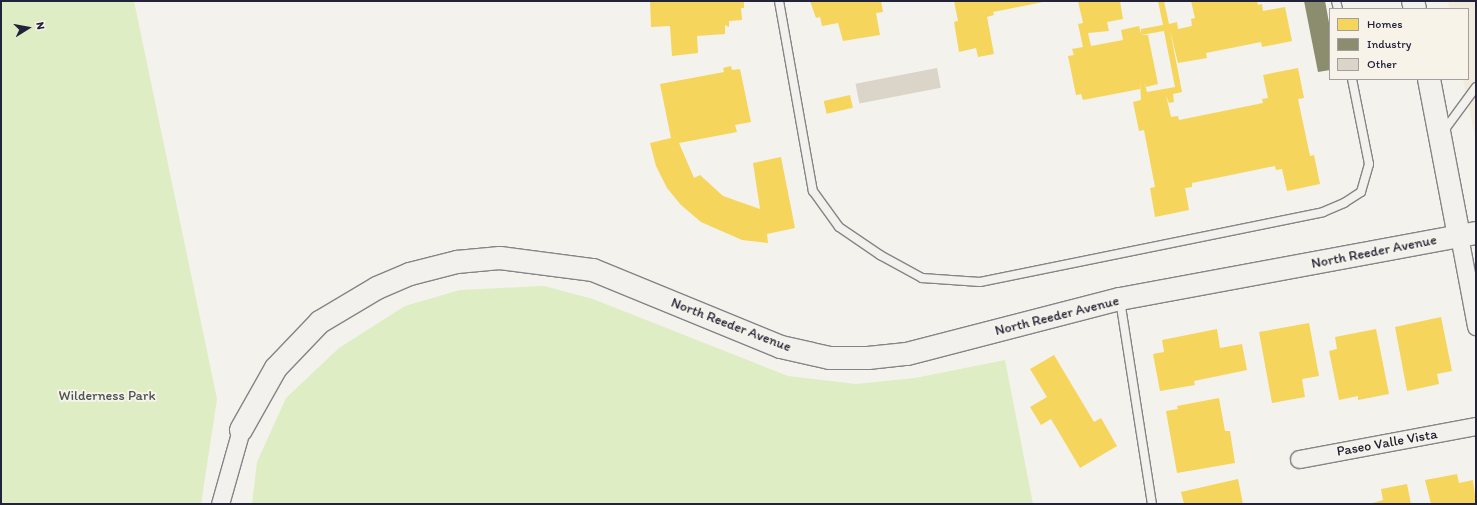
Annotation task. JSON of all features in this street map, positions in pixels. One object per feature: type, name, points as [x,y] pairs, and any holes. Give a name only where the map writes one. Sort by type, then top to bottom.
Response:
[{"type":"street","points":[[1429,80],[1440,136],[1467,234],[1476,326]]},
{"type":"street","name":"North Reeder Avenue","points":[[241,430],[276,368],[320,322],[384,286],[410,274],[457,262],[500,258],[593,270],[781,347],[830,358],[868,358],[907,354],[1120,299],[1467,234]]},
{"type":"street","name":"Paseo Valle Vista","points":[[1298,459],[1476,426]]},
{"type":"street","points":[[220,504],[241,430]]},
{"type":"lane","points":[[779,1],[813,191],[840,227],[880,255],[922,278],[980,282],[1323,212],[1344,203],[1361,192],[1369,164],[1352,80]]},
{"type":"lane","points":[[1440,136],[1476,87]]},
{"type":"lane","points":[[1120,299],[1152,504]]},
{"type":"shaded area","points":[[1448,1],[1476,1],[1476,143],[1463,80],[1469,80],[1469,8],[1449,8]]},
{"type":"green space","name":"Wilderness Park","points":[[1,1],[134,1],[217,399],[201,504],[1,504]]},
{"type":"green space","points":[[544,286],[593,299],[788,376],[856,384],[915,378],[1005,360],[1033,504],[252,504],[257,462],[286,398],[339,348],[405,306],[460,290]]},
{"type":"building: Homes","points":[[650,1],[744,1],[744,8],[741,8],[742,20],[729,21],[729,27],[725,25],[725,34],[697,36],[698,53],[672,56],[670,26],[651,27]]},
{"type":"building: Homes","points":[[810,1],[881,1],[883,12],[876,13],[880,35],[843,41],[838,23],[822,26],[820,17],[816,18]]},
{"type":"building: Homes","points":[[954,1],[1043,2],[993,12],[994,15],[987,17],[994,54],[978,57],[976,48],[959,52],[954,22],[958,21]]},
{"type":"building: Homes","points":[[1078,1],[1120,1],[1123,19],[1107,22],[1109,31],[1088,33],[1091,46],[1123,40],[1121,30],[1139,26],[1141,34],[1141,29],[1163,25],[1158,1],[1164,1],[1169,24],[1177,22],[1178,29],[1192,26],[1191,19],[1195,18],[1191,1],[1257,1],[1258,5],[1262,4],[1263,11],[1285,7],[1292,41],[1262,47],[1261,42],[1206,53],[1207,58],[1178,63],[1170,30],[1182,92],[1173,94],[1174,102],[1169,103],[1166,95],[1171,117],[1178,116],[1179,120],[1263,103],[1262,99],[1268,98],[1263,75],[1298,68],[1304,98],[1298,99],[1310,156],[1314,155],[1320,184],[1287,191],[1282,169],[1276,170],[1275,166],[1192,183],[1192,187],[1185,188],[1189,210],[1155,217],[1150,188],[1155,187],[1144,130],[1139,131],[1133,102],[1141,100],[1140,82],[1140,89],[1083,100],[1081,94],[1076,95],[1068,56],[1074,55],[1072,49],[1083,47],[1078,24],[1083,23]],"holes":[[[1164,31],[1175,87],[1147,92],[1144,81],[1146,87],[1158,84],[1148,35],[1141,35]]]},
{"type":"building: Homes","points":[[731,66],[732,70],[740,69],[751,122],[735,125],[737,132],[679,143],[694,178],[700,175],[723,196],[760,209],[753,163],[781,157],[795,228],[767,234],[768,243],[742,240],[701,222],[681,205],[667,188],[656,166],[650,143],[671,138],[660,84],[724,72],[723,68]]},
{"type":"building: Homes","points":[[850,95],[853,108],[827,114],[824,101]]},
{"type":"building: Homes","points":[[1441,317],[1452,371],[1437,374],[1439,384],[1407,391],[1395,327]]},
{"type":"building: Homes","points":[[1309,323],[1319,376],[1302,379],[1305,397],[1272,403],[1259,332]]},
{"type":"building: Homes","points":[[1217,329],[1220,348],[1242,344],[1247,370],[1194,381],[1195,385],[1160,391],[1153,354],[1164,352],[1162,340]]},
{"type":"building: Homes","points":[[1376,329],[1389,394],[1358,400],[1358,396],[1339,400],[1329,351],[1337,349],[1335,337]]},
{"type":"building: Homes","points":[[1054,355],[1094,422],[1101,418],[1117,446],[1080,468],[1051,419],[1041,425],[1030,407],[1047,397],[1030,369]]},
{"type":"building: Homes","points":[[1219,398],[1225,431],[1230,431],[1235,463],[1177,473],[1166,411],[1178,409],[1177,406]]},
{"type":"building: Homes","points":[[1457,474],[1459,483],[1473,480],[1476,504],[1431,504],[1425,480]]},
{"type":"building: Homes","points":[[1238,479],[1243,504],[1184,504],[1181,492]]},
{"type":"building: Homes","points":[[1407,484],[1411,504],[1369,504],[1383,500],[1381,489]]},
{"type":"building: Industry","points":[[1304,1],[1325,1],[1329,23],[1329,70],[1318,72]]},
{"type":"building: Other","points":[[937,68],[941,88],[859,103],[856,84]]}]
